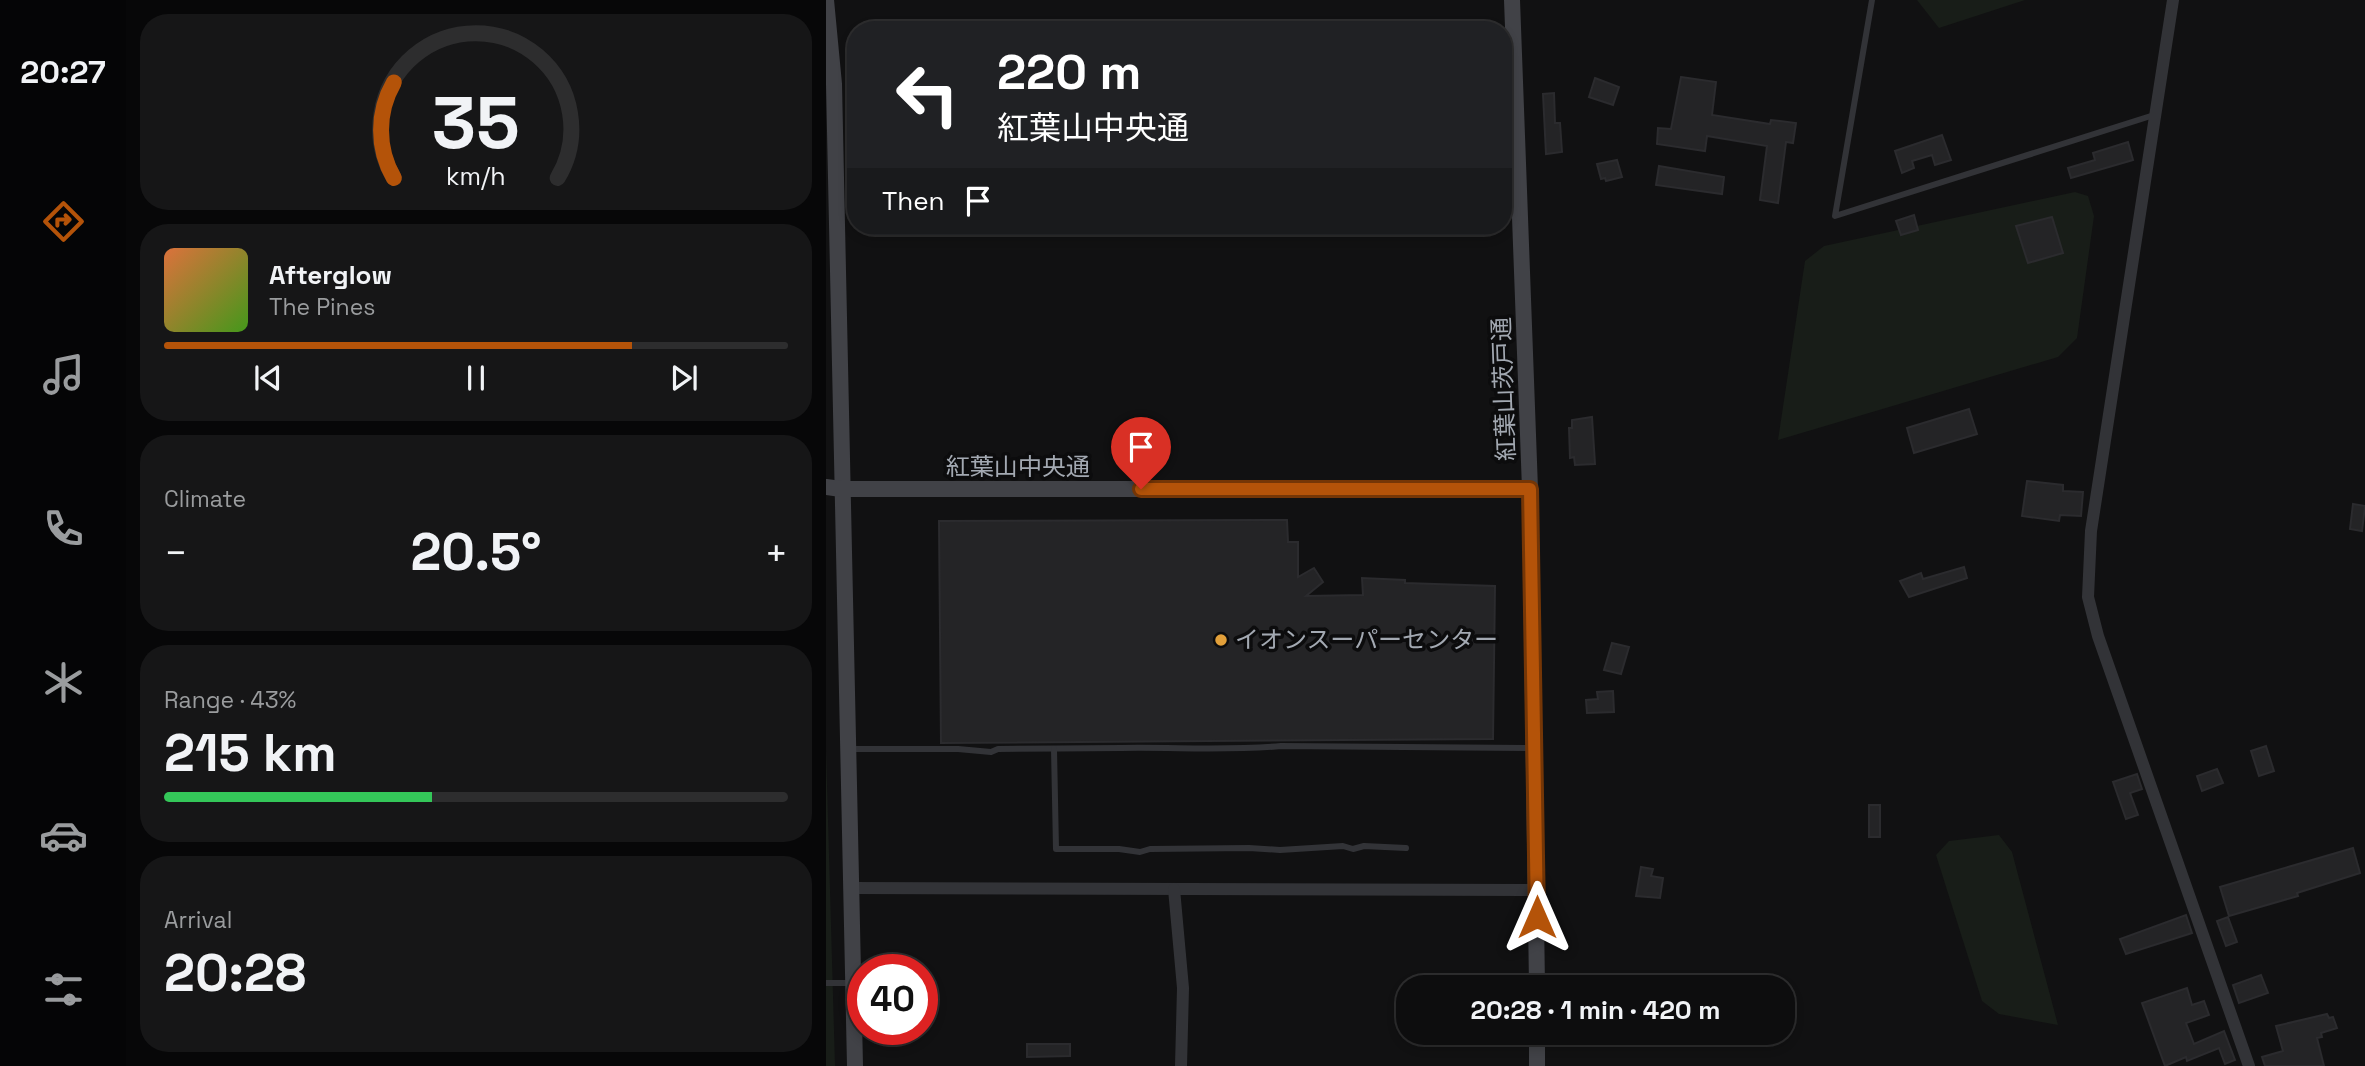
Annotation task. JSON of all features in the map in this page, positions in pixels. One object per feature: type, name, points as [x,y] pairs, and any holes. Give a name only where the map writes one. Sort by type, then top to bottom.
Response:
[{"type":"street","points":[[826,0],[834,83],[833,488],[847,749],[851,954]]},
{"type":"street","name":"紅葉山茨戸通","points":[[1513,0],[1530,489],[1536,748],[1537,975]]},
{"type":"street","points":[[2173,0],[2091,531],[2088,597],[2098,636],[2249,1066]]},
{"type":"street","name":"紅葉山中央通","points":[[833,488],[1530,489]]},
{"type":"street","points":[[850,888],[1537,890]]},
{"type":"street","points":[[1174,889],[1182,988],[1181,1066]]},
{"type":"street","points":[[854,1045],[855,1066]]},
{"type":"street","points":[[1537,1045],[1537,1066]]},
{"type":"lane","points":[[1872,0],[1835,216],[2156,114]]},
{"type":"lane","points":[[847,749],[958,748],[990,752],[998,749],[1248,749],[1281,746],[1536,748]]},
{"type":"lane","points":[[1054,749],[1056,849],[1140,852],[1150,849],[1280,850],[1343,846],[1353,849],[1364,846],[1406,848]]},
{"type":"lane","points":[[826,983],[847,983]]},
{"type":"shaded area","points":[[1917,0],[2025,0],[1939,28]]},
{"type":"shaded area","points":[[2075,192],[2088,196],[2094,216],[2077,338],[2058,357],[1778,440],[1805,261],[1824,246]]},
{"type":"shaded area","points":[[826,749],[835,1066],[826,1066]]},
{"type":"shaded area","points":[[1999,835],[2012,852],[2058,1025],[1999,1014],[1982,1001],[1936,855],[1949,841]]},
{"type":"building","points":[[1681,77],[1716,82],[1712,115],[1770,124],[1771,120],[1796,123],[1793,143],[1786,142],[1778,203],[1760,200],[1767,146],[1707,136],[1705,151],[1657,144],[1658,128],[1671,129]]},
{"type":"building","points":[[1595,78],[1619,87],[1613,105],[1589,97]]},
{"type":"building","points":[[1554,93],[1555,123],[1560,123],[1562,152],[1546,154],[1543,94]]},
{"type":"building","points":[[1942,135],[1951,160],[1935,165],[1932,155],[1912,161],[1914,168],[1902,173],[1895,151]]},
{"type":"building","points":[[2128,142],[2133,160],[2071,178],[2068,168],[2095,160],[2093,153]]},
{"type":"building","points":[[1617,160],[1622,177],[1606,181],[1605,178],[1601,179],[1597,164]]},
{"type":"building","points":[[1659,166],[1724,177],[1722,194],[1656,185]]},
{"type":"building","points":[[1914,215],[1918,230],[1901,235],[1896,221]]},
{"type":"building","points":[[2052,217],[2063,253],[2028,263],[2016,226]]},
{"type":"building","points":[[1969,409],[1977,434],[1914,453],[1907,428]]},
{"type":"building","points":[[1592,417],[1595,464],[1575,465],[1574,457],[1570,458],[1569,428],[1572,428],[1572,420]]},
{"type":"building","points":[[2027,481],[2063,485],[2063,491],[2083,492],[2081,516],[2060,515],[2059,521],[2022,516]]},
{"type":"building","points":[[2353,504],[2365,506],[2362,531],[2350,529]]},
{"type":"building","points":[[1287,520],[1288,542],[1298,542],[1298,577],[1314,568],[1323,582],[1306,596],[1363,595],[1362,578],[1405,580],[1405,583],[1495,586],[1493,739],[941,743],[939,521]]},
{"type":"building","points":[[1964,567],[1967,578],[1909,597],[1900,581],[1921,573],[1923,579]]},
{"type":"building","points":[[1612,643],[1629,647],[1621,674],[1604,670]]},
{"type":"building","points":[[1613,691],[1614,712],[1587,713],[1586,700],[1598,699],[1597,692]]},
{"type":"building","points":[[2266,746],[2274,771],[2259,776],[2251,751]]},
{"type":"building","points":[[2217,769],[2223,783],[2202,791],[2197,776]]},
{"type":"building","points":[[2137,774],[2142,789],[2130,793],[2138,815],[2126,819],[2113,782]]},
{"type":"building","points":[[1869,805],[1880,805],[1880,837],[1869,837]]},
{"type":"building","points":[[2353,848],[2360,873],[2297,893],[2298,896],[2229,916],[2220,887]]},
{"type":"building","points":[[1641,867],[1653,869],[1651,876],[1663,878],[1660,898],[1636,896]]},
{"type":"building","points":[[2186,915],[2192,933],[2126,954],[2120,939]]},
{"type":"building","points":[[2228,917],[2237,942],[2226,946],[2217,921]]},
{"type":"building","points":[[2261,975],[2268,993],[2239,1003],[2233,985]]},
{"type":"building","points":[[2187,988],[2192,1005],[2204,1001],[2209,1015],[2186,1023],[2194,1044],[2224,1031],[2235,1060],[2225,1064],[2219,1048],[2187,1061],[2186,1057],[2165,1066],[2142,1003]]},
{"type":"building","points":[[2327,1014],[2329,1018],[2333,1017],[2337,1028],[2321,1033],[2322,1037],[2317,1038],[2324,1066],[2265,1066],[2262,1057],[2283,1051],[2276,1026]]},
{"type":"building","points":[[1027,1044],[1070,1044],[1070,1056],[1027,1057]]},
{"type":"place","name":"イオンスーパーセンター","points":[[1221,640]]},
{"type":"route","points":[[1141,489],[1530,489],[1537,917]]}]
